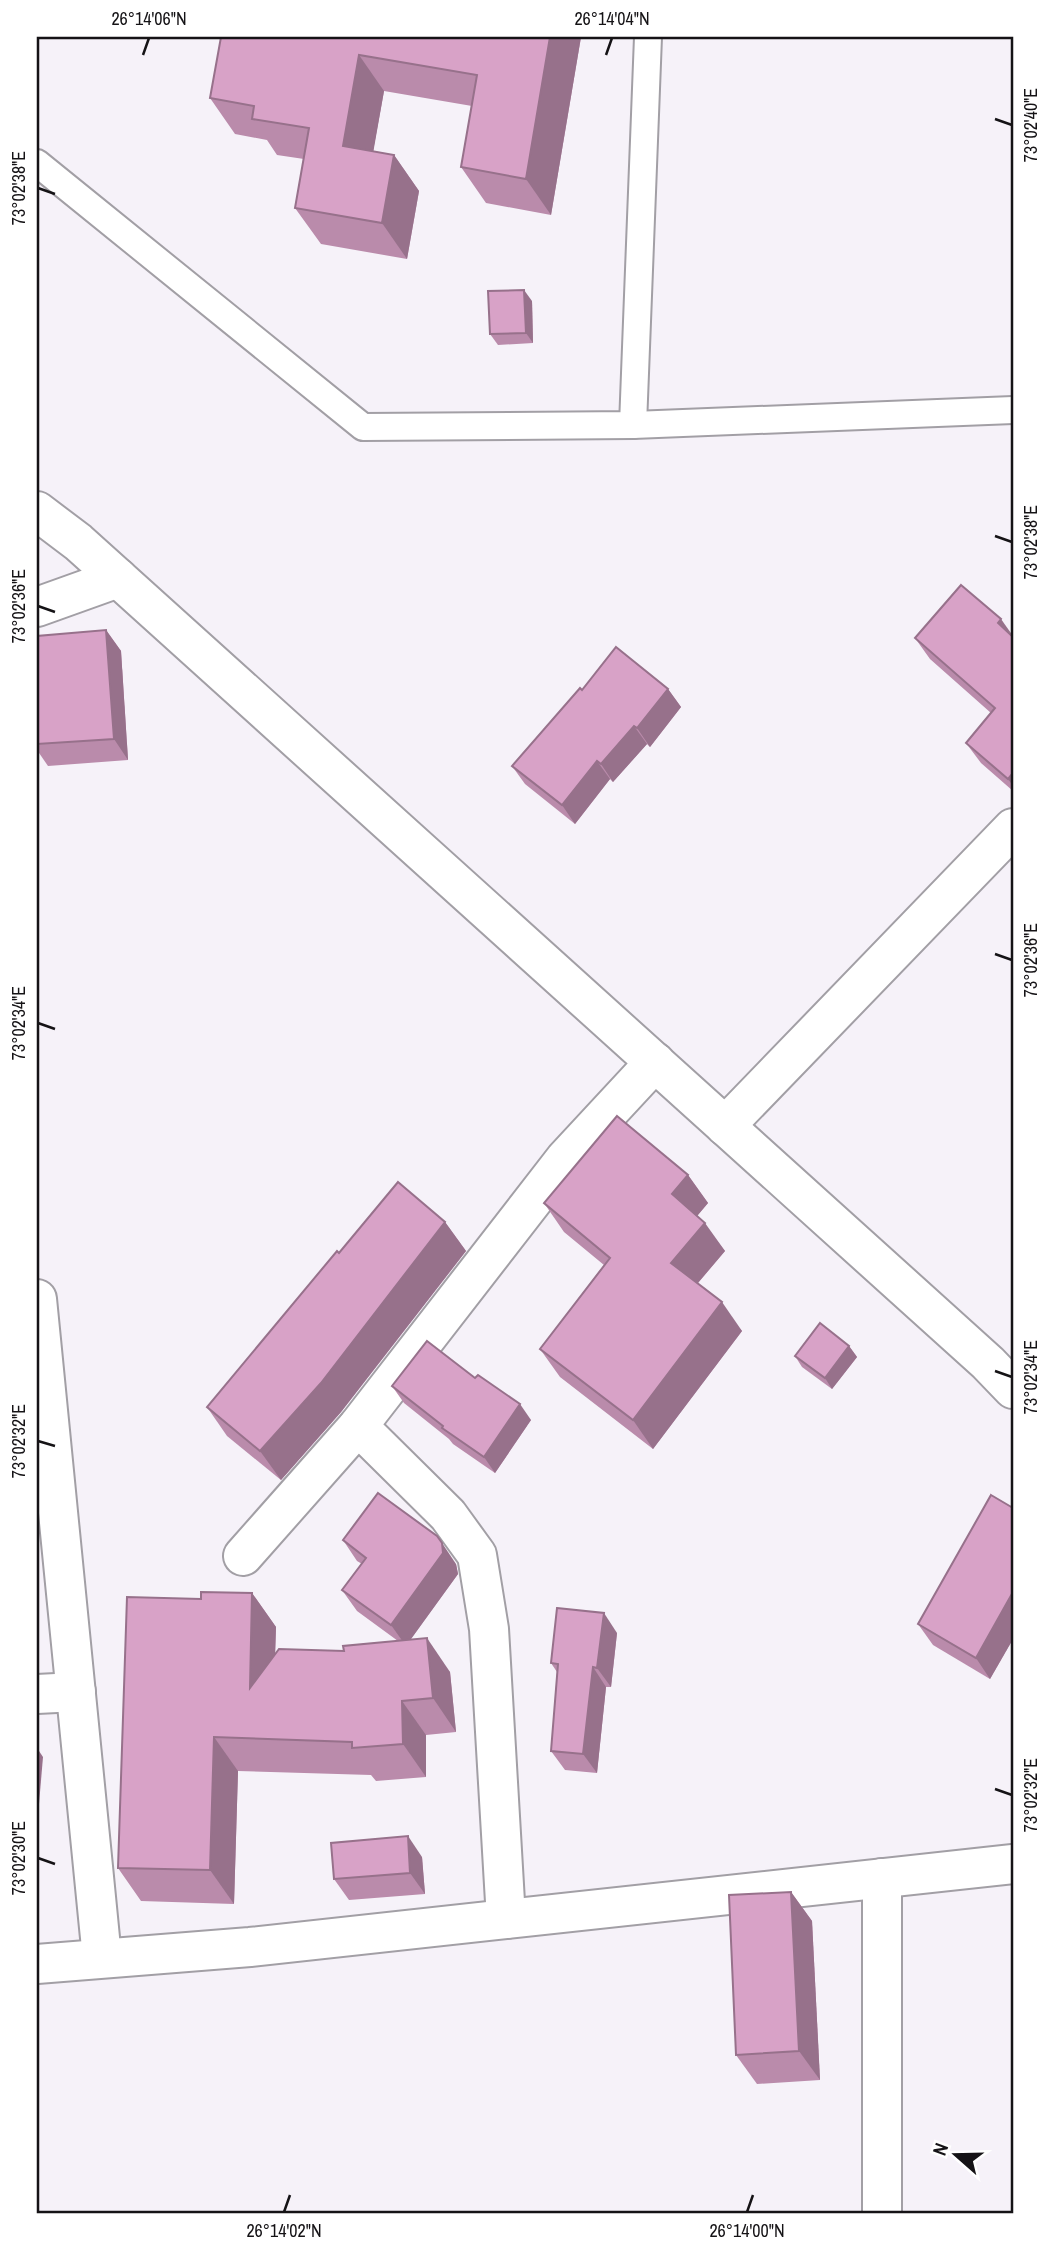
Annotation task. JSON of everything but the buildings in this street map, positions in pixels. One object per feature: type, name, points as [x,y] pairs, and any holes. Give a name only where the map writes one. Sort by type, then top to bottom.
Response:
[{"type":"street","points":[[37,511],[78,542],[988,1363],[1013,1389]]},
{"type":"street","points":[[37,607],[118,578]]},
{"type":"street","points":[[725,1126],[1013,828]]},
{"type":"street","points":[[243,1556],[358,1426],[565,1159],[655,1062]]},
{"type":"street","points":[[37,1299],[44,1444],[76,1692],[102,1958]]},
{"type":"street","points":[[358,1426],[448,1516],[477,1555],[489,1629],[506,1919]]},
{"type":"street","points":[[37,1694],[76,1692]]},
{"type":"street","points":[[37,1964],[250,1947],[1013,1864]]},
{"type":"street","points":[[882,1878],[882,2213]]},
{"type":"lane","points":[[633,425],[648,37]]},
{"type":"lane","points":[[37,163],[363,426],[633,425],[1013,410]]}]
